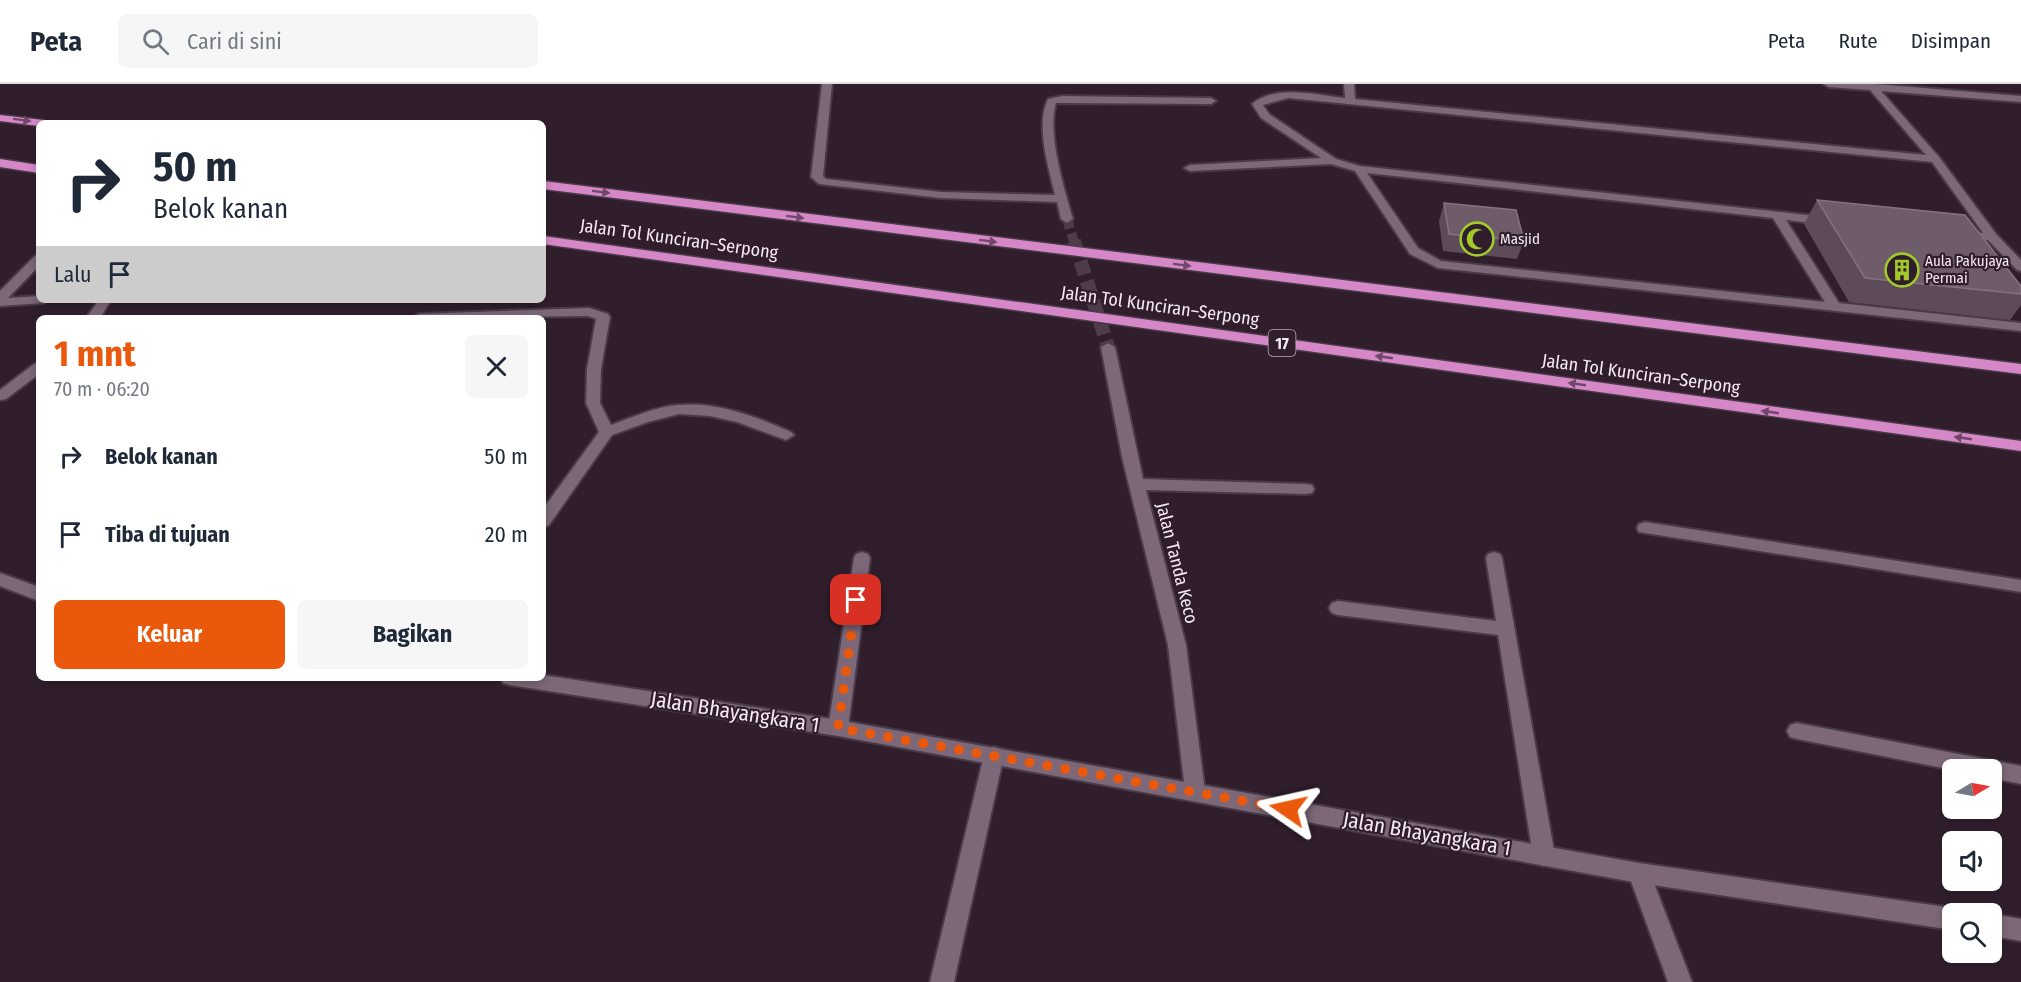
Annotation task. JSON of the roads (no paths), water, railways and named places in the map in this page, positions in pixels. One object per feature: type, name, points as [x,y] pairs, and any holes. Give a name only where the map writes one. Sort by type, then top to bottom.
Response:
[{"type":"highway","points":[[0,118],[36,122]]},
{"type":"highway","points":[[0,164],[36,169]]},
{"type":"highway","name":"Jalan Tol Kunciran–Serpong","points":[[546,185],[2021,369]]},
{"type":"highway","name":"Jalan Tol Kunciran–Serpong","points":[[546,240],[2021,446]]},
{"type":"street","points":[[827,84],[817,177],[823,182],[941,195],[1060,199]]},
{"type":"street","points":[[1349,84],[1350,102]]},
{"type":"street","points":[[1829,84],[2021,99]]},
{"type":"street","points":[[1871,86],[1935,159],[1992,237],[2021,267]]},
{"type":"street","points":[[1845,222],[1359,169],[1332,161],[1265,116],[1257,104],[1274,96],[1288,96],[1935,159]]},
{"type":"street","points":[[1067,219],[1060,199],[1049,130],[1049,108],[1052,101],[1062,99],[1211,101]]},
{"type":"street","points":[[1190,168],[1332,161]]},
{"type":"street","points":[[1359,169],[1414,251],[1437,264],[2021,327]]},
{"type":"street","points":[[1777,215],[1834,306]]},
{"type":"street","points":[[1947,232],[1992,237]]},
{"type":"street","points":[[0,298],[36,262]]},
{"type":"street","points":[[0,302],[36,300]]},
{"type":"street","points":[[504,315],[589,312],[603,317],[594,369],[593,403],[607,432]]},
{"type":"street","name":"Jalan Tanda Keco","points":[[1108,346],[1137,483],[1177,645],[1195,791]]},
{"type":"street","points":[[1,396],[36,369]]},
{"type":"street","points":[[546,517],[607,432],[666,411],[710,411],[758,423],[786,435]]},
{"type":"street","points":[[1137,483],[1306,489]]},
{"type":"street","points":[[1645,528],[2021,586]]},
{"type":"street","points":[[838,728],[862,558]]},
{"type":"street","points":[[1494,558],[1544,856]]},
{"type":"street","points":[[0,579],[36,593]]},
{"type":"street","points":[[1338,608],[1506,629]]},
{"type":"street","name":"Jalan Bhayangkara 1","points":[[530,681],[838,728],[994,755],[1639,873],[1942,917]]},
{"type":"street","points":[[1797,731],[2021,775]]},
{"type":"street","points":[[942,982],[994,755]]},
{"type":"street","points":[[1639,873],[1680,982]]},
{"type":"street","points":[[2002,927],[2021,930]]},
{"type":"tunnel","points":[[1067,219],[1074,242]]},
{"type":"tunnel","points":[[1074,241],[1108,347]]},
{"type":"place","name":"Masjid","points":[[1477,239]]},
{"type":"place","name":"Aula Pakujaya Permai","points":[[1902,270]]}]
